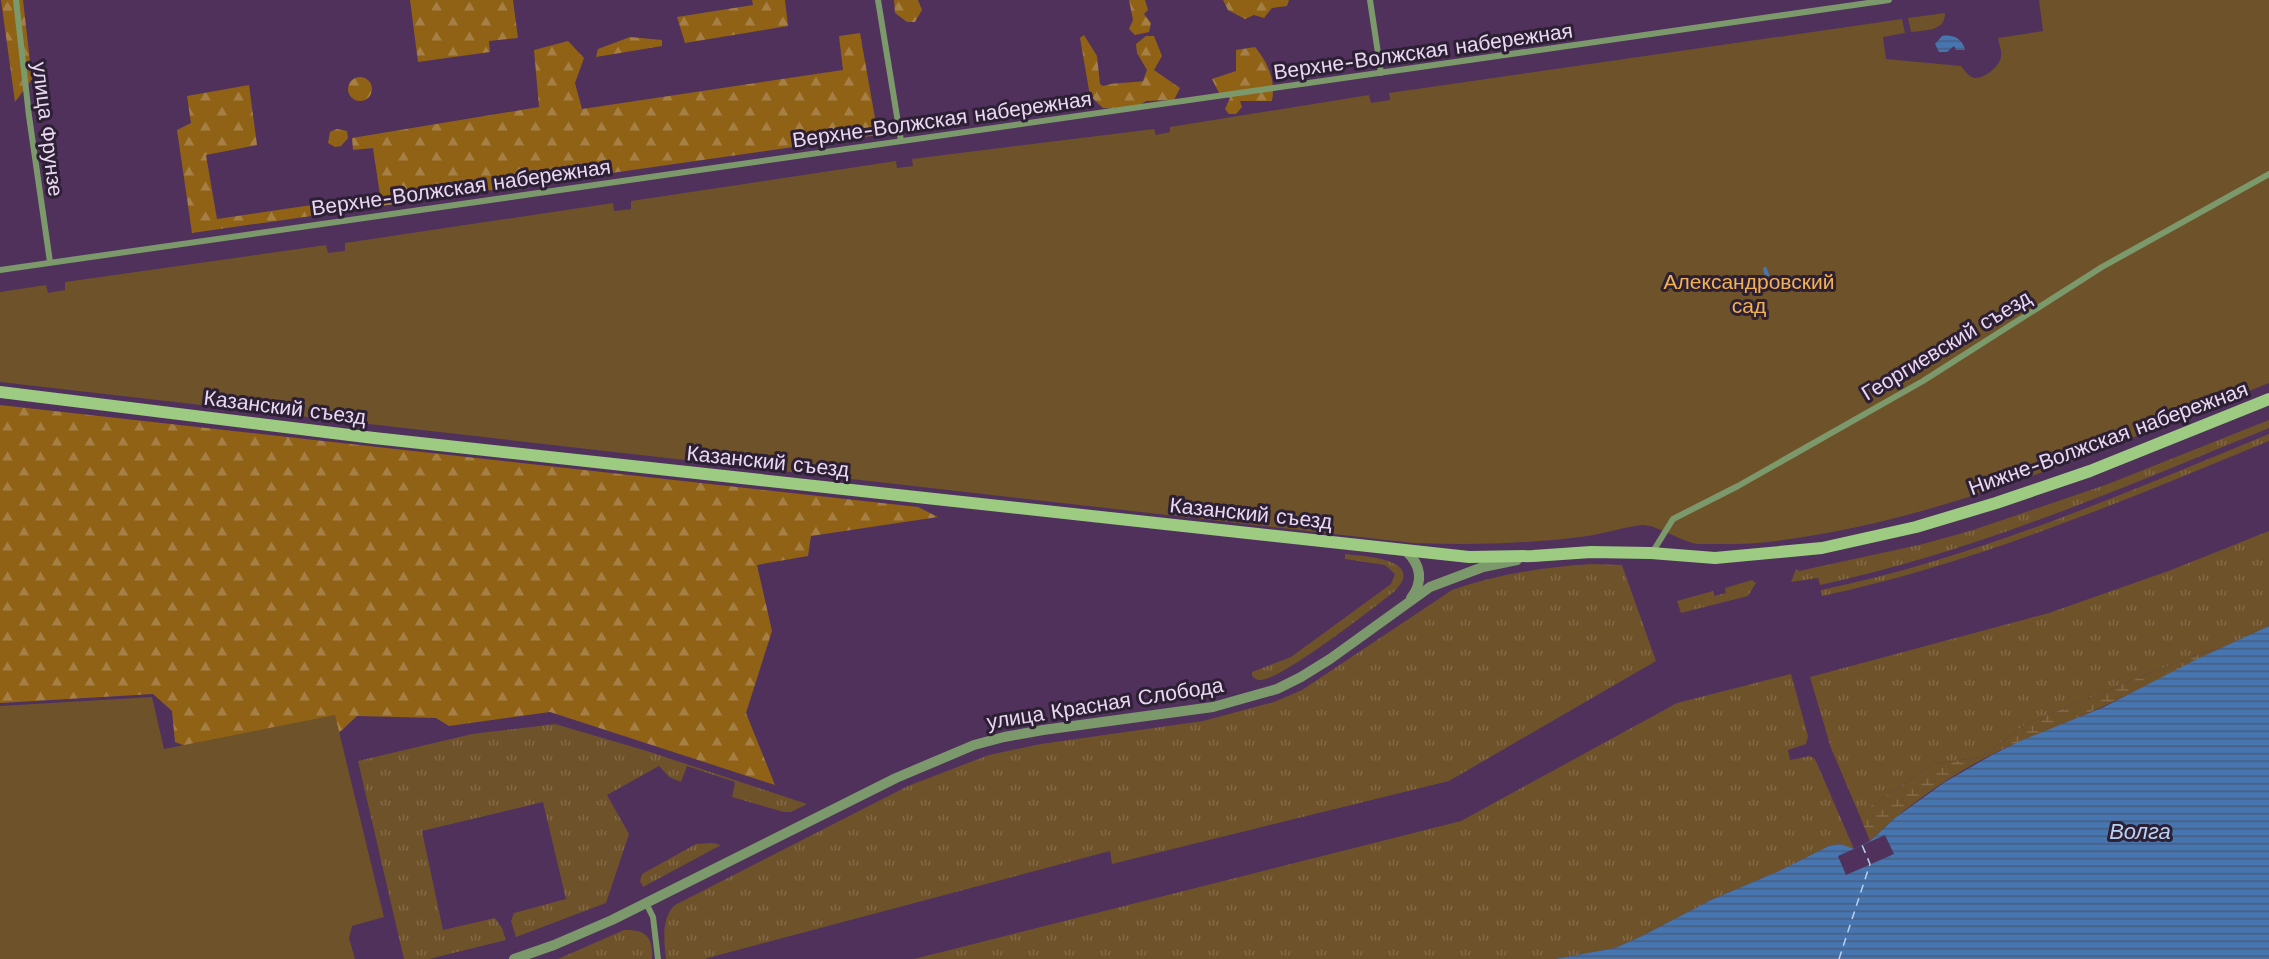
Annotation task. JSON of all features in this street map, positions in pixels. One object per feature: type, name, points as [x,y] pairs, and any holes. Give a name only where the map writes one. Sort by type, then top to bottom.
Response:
[{"type":"main road","name":"Казанский съезд","points":[[0,392],[374,438],[1406,551],[1469,557],[1533,556]]},
{"type":"main road","name":"Нижне-Волжская набережная","points":[[1533,556],[1591,552],[1651,553],[1715,558],[1822,548],[1916,527],[1996,503],[2090,471],[2269,399]]},
{"type":"street","name":"улица Фрунзе","points":[[16,0],[29,116],[50,262]]},
{"type":"street","points":[[878,0],[902,141]]},
{"type":"street","points":[[1370,0],[1381,73]]},
{"type":"street","name":"Верхне-Волжская набережная","points":[[0,270],[1889,0]]},
{"type":"street","name":"Георгиевский съезд","points":[[1651,553],[1673,519],[1738,486],[1923,381],[2102,267],[2269,174]]},
{"type":"street","points":[[1406,551],[1415,559],[1420,579],[1414,594],[1407,603]]},
{"type":"street","name":"улица Красная Слобода","points":[[514,959],[554,945],[646,903],[896,777],[974,745],[1023,734],[1213,707],[1277,689],[1301,678],[1330,659],[1430,587],[1483,567],[1533,556]]},
{"type":"street","points":[[646,903],[653,918],[658,959]]},
{"type":"green space","points":[[1,0],[23,0],[32,79],[15,102]]},
{"type":"green space","points":[[410,0],[513,0],[518,38],[489,41],[490,52],[418,62]]},
{"type":"green space","points":[[752,0],[785,0],[788,26],[685,43],[677,17],[753,5]]},
{"type":"green space","points":[[894,0],[918,0],[922,10],[915,22],[907,22],[895,13]]},
{"type":"green space","points":[[1129,0],[1145,0],[1148,10],[1144,14],[1151,23],[1149,32],[1135,35],[1129,29],[1133,20]]},
{"type":"green space","points":[[1223,0],[1289,0],[1287,6],[1272,8],[1264,18],[1254,15],[1245,19],[1228,10]]},
{"type":"green space","name":"Александровский сад","points":[[2039,0],[2269,0],[2269,383],[2027,478],[1903,516],[1840,531],[1766,542],[1698,544],[1654,527],[1642,525],[1588,536],[1544,541],[1479,544],[1413,543],[0,382],[0,292],[46,285],[48,293],[65,290],[65,282],[326,245],[328,253],[345,251],[345,243],[613,203],[614,211],[631,209],[631,201],[896,161],[897,168],[913,166],[912,159],[1154,129],[1156,135],[1170,132],[1170,127],[1369,95],[1371,103],[1390,100],[1389,93],[1902,19],[1905,33],[1883,37],[1886,59],[1961,66],[1967,74],[1979,78],[1991,71],[2000,61],[1998,38],[2043,31]]},
{"type":"green space","points":[[1945,13],[1942,24],[1938,27],[1911,32],[1908,18]]},
{"type":"green space","points":[[860,33],[878,135],[192,233],[177,130],[191,123],[187,96],[249,85],[257,145],[206,155],[217,219],[380,195],[373,148],[353,150],[352,138],[539,107],[534,50],[568,41],[584,58],[575,83],[582,109],[843,70],[839,36]]},
{"type":"green space","points":[[1084,35],[1097,56],[1100,84],[1103,86],[1143,81],[1147,70],[1137,53],[1136,44],[1146,36],[1154,36],[1162,56],[1154,70],[1180,88],[1174,100],[1146,101],[1133,110],[1103,108],[1090,96],[1080,38]]},
{"type":"green space","points":[[630,37],[662,40],[662,46],[596,57],[598,49]]},
{"type":"green space","points":[[1255,47],[1270,72],[1273,86],[1272,101],[1240,101],[1242,107],[1236,114],[1229,114],[1225,109],[1230,98],[1219,93],[1212,79],[1236,71],[1236,50]]},
{"type":"green space","points":[[360,77],[369,80],[372,89],[369,98],[360,101],[351,98],[348,89],[351,80]]},
{"type":"green space","points":[[337,129],[347,131],[348,138],[341,146],[335,147],[328,143],[330,132]]},
{"type":"green space","points":[[0,405],[918,507],[938,517],[811,536],[808,556],[757,565],[772,631],[746,713],[775,785],[550,712],[449,726],[436,718],[357,716],[324,747],[213,756],[175,742],[172,711],[153,694],[0,703]]},
{"type":"green space","points":[[2269,420],[2269,428],[2048,517],[1991,537],[1878,571],[1820,585],[1818,578],[1791,582],[1796,569],[1799,571],[1923,544],[1973,530],[2108,484]]},
{"type":"green space","points":[[2269,434],[2269,441],[2049,529],[1937,566],[1822,596],[1821,590],[1936,561],[2048,522]]},
{"type":"green space","points":[[2269,531],[2269,626],[2221,648],[2187,658],[2026,724],[1981,757],[1933,764],[1859,814],[1831,748],[1810,677],[2049,613],[2171,570]]},
{"type":"green space","points":[[1345,554],[1391,562],[1403,572],[1403,579],[1395,591],[1307,656],[1271,677],[1255,679],[1252,672],[1291,657],[1391,584],[1395,574],[1385,565],[1345,559]]},
{"type":"green space","points":[[1592,564],[1622,565],[1656,661],[1449,781],[1112,864],[1110,851],[704,959],[666,959],[665,923],[675,905],[908,786],[989,755],[1041,744],[1203,721],[1274,702],[1302,690],[1452,590],[1521,572]]},
{"type":"green space","points":[[1752,580],[1756,583],[1748,596],[1681,613],[1677,601],[1713,591],[1714,596],[1726,593],[1725,588]]},
{"type":"green space","points":[[2221,648],[2117,700],[2002,749],[1961,771],[1922,797],[1870,841],[1859,814],[1933,764],[1981,757],[2026,724],[2187,658]]},
{"type":"green space","points":[[1791,674],[1808,736],[1806,744],[1788,750],[1790,760],[1810,756],[1815,759],[1854,849],[1840,844],[1829,846],[1779,871],[1711,900],[1615,948],[1555,959],[914,959],[1461,821],[1677,703]]},
{"type":"green space","points":[[152,697],[164,749],[335,715],[384,917],[352,926],[349,938],[355,959],[0,959],[0,706]]},
{"type":"green space","points":[[555,724],[647,751],[807,804],[791,812],[784,812],[732,797],[735,782],[687,766],[681,782],[669,777],[659,766],[607,795],[629,834],[606,903],[516,937],[511,921],[514,913],[566,899],[543,802],[422,831],[443,930],[495,918],[506,940],[429,959],[404,959],[358,761],[472,734]]},
{"type":"green space","points":[[696,844],[721,845],[643,887],[640,881],[642,874]]},
{"type":"green space","points":[[624,930],[638,931],[647,936],[651,945],[652,959],[558,959]]},
{"type":"water","points":[[1942,36],[1957,38],[1965,50],[1956,50],[1954,46],[1947,52],[1939,52],[1935,44]]},
{"type":"water","name":"Волга","points":[[2269,626],[2269,959],[1555,959],[1615,948],[1711,900],[1779,871],[1829,846],[1840,844],[1854,849],[1870,841],[1895,818],[1945,782],[1992,755],[2020,741],[2104,707],[2197,659]]},
{"type":"pier","points":[[1885,835],[1894,854],[1846,875],[1838,856]]},
{"type":"waterway","points":[[1765,269],[1767,275]]},
{"type":"ferry route","points":[[1839,959],[1870,864],[1862,845]]}]
